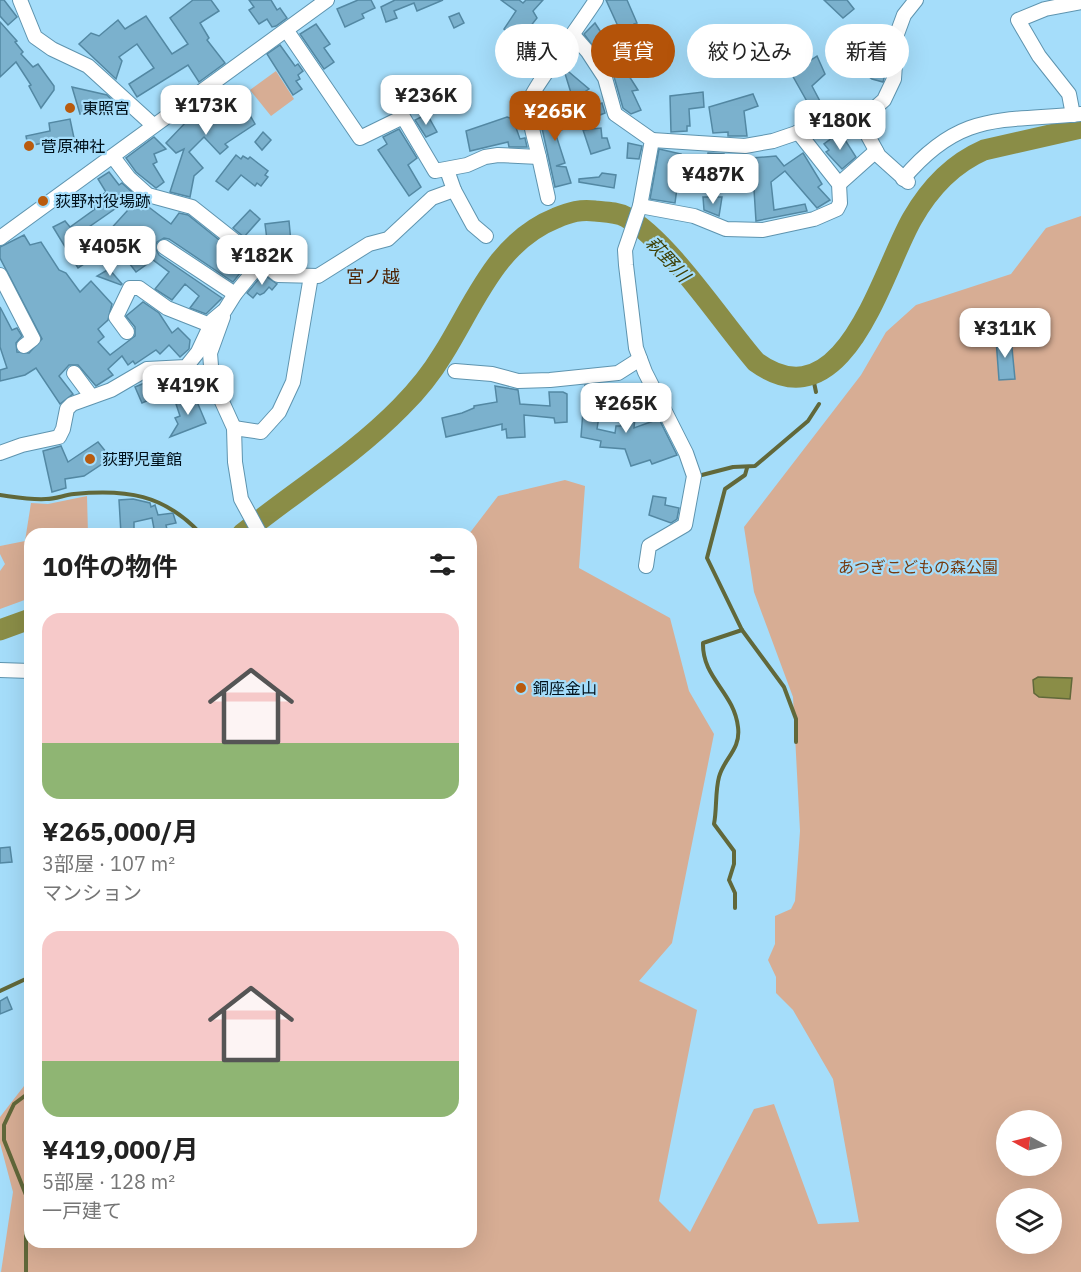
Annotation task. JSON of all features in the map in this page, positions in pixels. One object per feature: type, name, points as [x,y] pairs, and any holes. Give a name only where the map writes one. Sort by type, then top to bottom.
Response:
[{"type":"street","points":[[0,238],[113,157],[153,125],[288,31],[327,0]]},
{"type":"street","points":[[579,28],[596,0]]},
{"type":"street","points":[[579,42],[605,78],[615,114],[652,140],[745,146],[773,141],[820,125],[860,121],[884,100],[894,79],[897,34],[904,15],[916,0]]},
{"type":"street","points":[[24,2],[35,37],[52,49],[88,66],[153,125]]},
{"type":"street","points":[[860,121],[876,151],[906,180],[926,153],[951,136],[981,124],[1006,118],[1077,115],[1070,94],[1039,56],[1018,20],[1045,9],[1081,2]]},
{"type":"street","points":[[288,31],[360,138],[403,117],[435,171],[447,170],[485,157],[539,157]]},
{"type":"street","points":[[541,78],[529,100],[548,198]]},
{"type":"street","points":[[639,208],[694,216],[726,229],[775,229],[814,219],[837,209],[840,203],[839,184],[798,132]]},
{"type":"street","points":[[646,566],[649,546],[685,525],[694,476],[686,453],[636,348],[625,250],[639,208],[652,140]]},
{"type":"street","points":[[839,184],[876,151]]},
{"type":"street","points":[[113,157],[129,178],[148,195],[192,207],[278,275],[318,276],[369,244],[388,239],[432,198],[454,190]]},
{"type":"street","points":[[447,170],[454,190],[473,225],[486,236]]},
{"type":"street","points":[[164,247],[235,294]]},
{"type":"street","points":[[257,528],[244,505],[235,462],[234,428],[219,394],[211,366],[210,353],[225,310],[261,262]]},
{"type":"street","points":[[0,275],[32,340]]},
{"type":"street","points":[[234,428],[261,432],[288,397],[301,350],[311,276]]},
{"type":"street","points":[[127,332],[116,317],[130,288],[139,288],[167,308],[210,325]]},
{"type":"street","points":[[0,453],[58,436],[63,429],[67,409],[72,404],[111,390],[147,369],[186,367],[198,352],[210,325],[220,311],[225,310]]},
{"type":"street","points":[[455,371],[492,374],[518,381],[550,380],[618,373],[640,359]]},
{"type":"street","points":[[74,373],[91,396]]},
{"type":"street","points":[[0,670],[24,671]]},
{"type":"green space","points":[[276,71],[294,99],[271,116],[250,90]]},
{"type":"green space","name":"あつぎこどもの森公園","points":[[1081,216],[1081,1272],[1,1272],[13,1192],[0,1143],[0,1117],[24,1086],[24,1248],[477,1248],[477,528],[474,528],[498,496],[565,480],[585,486],[579,568],[670,618],[689,691],[714,734],[672,943],[639,981],[697,1010],[659,1201],[690,1232],[754,1109],[774,1104],[818,1224],[859,1222],[833,1079],[793,1010],[776,993],[776,977],[768,960],[775,944],[775,916],[791,909],[795,901],[800,831],[793,697],[754,592],[744,527],[861,375],[886,332],[916,305],[1011,274],[1046,228]]},
{"type":"green space","points":[[87,496],[88,528],[27,528],[31,503],[48,504]]},
{"type":"green space","points":[[24,541],[24,600],[0,609],[0,571],[5,564],[0,554],[0,546]]},
{"type":"shaded area","points":[[1038,677],[1072,678],[1070,699],[1039,697],[1034,693],[1033,680]]},
{"type":"building","points":[[0,0],[4,0],[17,17],[8,25],[0,16]]},
{"type":"building","points":[[193,0],[211,0],[219,11],[200,23],[209,38],[207,40],[225,63],[199,82],[188,65],[137,97],[129,84],[154,68],[137,44],[119,57],[122,61],[116,79],[79,44],[91,33],[99,36],[118,20],[125,29],[146,16],[172,54],[188,44],[170,18]]},
{"type":"building","points":[[249,0],[271,0],[277,10],[280,8],[287,18],[272,27],[267,19],[259,24],[249,10],[254,7]]},
{"type":"building","points":[[358,0],[371,0],[375,8],[362,14],[364,18],[345,27],[337,9]]},
{"type":"building","points":[[395,0],[443,0],[417,11],[414,3],[394,11],[397,18],[386,22],[381,7]]},
{"type":"building","points":[[501,0],[519,0],[523,3],[526,0],[543,0],[533,11],[537,18],[532,24],[507,24],[516,11]]},
{"type":"building","points":[[606,0],[627,0],[637,23],[617,24]]},
{"type":"building","points":[[824,0],[847,0],[854,9],[843,18]]},
{"type":"building","points":[[459,13],[464,23],[454,28],[449,17]]},
{"type":"building","points":[[0,22],[17,41],[15,42],[23,52],[21,54],[33,67],[38,64],[54,86],[54,90],[41,108],[29,86],[31,85],[16,62],[0,77]]},
{"type":"building","points":[[316,24],[330,44],[324,48],[334,62],[324,69],[300,34]]},
{"type":"building","points":[[591,27],[591,43],[584,34]]},
{"type":"building","points":[[280,45],[295,66],[298,64],[303,71],[298,75],[300,79],[296,81],[302,89],[293,95],[267,54]]},
{"type":"building","points":[[817,56],[825,74],[812,86],[823,107],[813,112],[794,78],[813,78],[813,59]]},
{"type":"building","points":[[566,78],[576,78],[589,89],[586,91],[594,106],[602,103],[605,113],[585,121]]},
{"type":"building","points":[[614,78],[630,78],[638,90],[632,91],[641,110],[631,114],[623,108]]},
{"type":"building","points":[[871,78],[884,78],[883,82]]},
{"type":"building","points":[[72,87],[107,95],[112,100],[109,113],[94,109],[80,114]]},
{"type":"building","points":[[233,89],[246,120],[251,117],[255,124],[225,144],[228,147],[220,154],[204,137],[189,152],[203,168],[194,176],[190,197],[170,192],[184,149],[176,153],[166,143],[188,120],[185,115],[196,106],[198,109],[216,103],[217,99],[225,96],[224,93]]},
{"type":"building","points":[[703,92],[704,107],[689,109],[690,126],[687,126],[687,131],[671,132],[670,96]]},
{"type":"building","points":[[753,94],[758,106],[744,111],[747,136],[728,136],[728,132],[713,133],[709,107]]},
{"type":"building","points":[[564,106],[567,128],[555,132],[565,163],[556,166],[566,167],[571,183],[555,187],[538,110]]},
{"type":"building","points":[[427,114],[437,132],[426,137],[415,120]]},
{"type":"building","points":[[507,117],[513,119],[520,139],[525,138],[527,147],[509,147],[508,142],[470,151],[466,131]]},
{"type":"building","points":[[70,119],[74,138],[70,138],[72,145],[54,148],[53,141],[28,146],[26,136],[50,131],[49,123]]},
{"type":"building","points":[[601,128],[602,138],[607,138],[610,148],[591,154],[583,130]]},
{"type":"building","points":[[399,129],[417,158],[408,165],[421,187],[409,196],[378,150],[387,144],[383,137]]},
{"type":"building","points":[[263,132],[271,140],[262,150],[255,142]]},
{"type":"building","points":[[840,132],[856,157],[842,169],[826,152],[829,150],[824,144]]},
{"type":"building","points":[[154,137],[166,149],[154,154],[157,162],[153,164],[164,182],[156,188],[136,172],[126,158]]},
{"type":"building","points":[[628,143],[642,146],[639,159],[627,158]]},
{"type":"building","points":[[659,149],[681,154],[671,187],[677,188],[675,203],[650,199]]},
{"type":"building","points":[[708,153],[724,154],[724,162],[707,162]]},
{"type":"building","points":[[803,153],[822,184],[818,187],[830,200],[817,208],[785,171],[771,182],[774,210],[805,204],[807,211],[756,221],[752,158],[776,156],[784,166]]},
{"type":"building","points":[[236,155],[241,159],[243,156],[248,159],[250,157],[268,171],[265,175],[268,177],[261,186],[257,183],[255,186],[241,175],[228,190],[216,181]]},
{"type":"building","points":[[109,172],[119,185],[122,183],[135,195],[76,236],[86,251],[97,244],[138,199],[171,224],[179,213],[188,215],[248,263],[233,282],[169,239],[164,238],[157,242],[155,247],[159,255],[222,298],[206,314],[190,308],[199,296],[185,284],[172,300],[155,289],[169,272],[153,260],[136,272],[126,259],[149,246],[139,227],[130,237],[128,235],[78,268],[53,227],[65,221],[70,227],[95,209],[91,203],[106,192],[98,179]]},
{"type":"building","points":[[602,173],[616,175],[614,188],[579,182],[579,179],[599,177]]},
{"type":"building","points":[[703,197],[722,197],[719,216],[704,210]]},
{"type":"building","points":[[250,210],[260,219],[244,237],[233,228]]},
{"type":"building","points":[[289,221],[292,253],[269,256],[265,224]]},
{"type":"building","points":[[24,235],[30,245],[41,242],[59,270],[66,273],[80,292],[91,281],[112,304],[108,320],[98,329],[104,337],[98,342],[110,355],[135,336],[135,327],[126,316],[143,302],[159,313],[172,333],[178,328],[190,340],[189,349],[180,357],[169,345],[160,354],[156,350],[135,364],[133,361],[128,365],[122,356],[108,369],[113,375],[96,386],[78,365],[69,365],[59,376],[73,394],[60,404],[36,368],[25,375],[0,381],[0,370],[7,368],[0,347],[0,307],[12,330],[17,328],[22,336],[16,343],[17,352],[29,353],[42,339],[0,258],[0,247]]},
{"type":"building","points":[[109,269],[122,284],[121,285],[97,276]]},
{"type":"building","points":[[263,274],[277,284],[272,290],[269,287],[264,293],[260,295],[257,293],[253,298],[247,293]]},
{"type":"building","points":[[1011,338],[1015,379],[999,380],[996,339]]},
{"type":"building","points":[[147,382],[156,397],[142,403],[135,387]]},
{"type":"building","points":[[596,384],[594,395],[602,398],[597,429],[615,433],[616,426],[621,426],[622,417],[635,418],[634,428],[659,419],[677,455],[652,464],[650,460],[631,466],[625,449],[600,447],[601,441],[581,437],[585,385]]},
{"type":"building","points":[[495,386],[518,390],[520,404],[550,406],[549,392],[567,394],[567,422],[555,423],[554,418],[524,415],[525,437],[507,438],[506,429],[502,430],[502,424],[446,437],[442,418],[462,413],[474,406],[497,402]]},
{"type":"building","points":[[195,397],[206,423],[170,437],[178,424],[175,418],[180,416],[176,404]]},
{"type":"building","points":[[98,442],[111,458],[84,476],[65,479],[66,488],[52,492],[43,451],[61,446],[68,462]]},
{"type":"building","points":[[653,496],[666,498],[665,505],[679,508],[677,519],[671,523],[649,515]]},
{"type":"building","points":[[133,499],[150,503],[151,507],[155,505],[158,515],[173,513],[176,523],[166,525],[167,528],[154,528],[152,518],[134,522],[134,528],[121,528],[119,500]]},
{"type":"building","points":[[10,847],[12,862],[0,863],[0,848]]},
{"type":"building","points":[[7,997],[12,1009],[0,1014],[0,1001]]},
{"type":"waterway","name":"萩野川","points":[[250,528],[344,457],[401,407],[434,368],[477,295],[502,258],[535,229],[556,218],[585,210],[611,212],[626,217],[660,244],[756,362],[787,376],[813,374],[836,359],[856,334],[873,304],[912,219],[942,178],[962,162],[984,150],[1081,128]]},
{"type":"waterway","points":[[812,373],[816,392]]},
{"type":"waterway","points":[[698,476],[733,467],[755,466],[808,421],[819,404]]},
{"type":"waterway","points":[[747,468],[745,475],[725,489],[707,558],[742,630],[784,687],[796,719],[796,742]]},
{"type":"waterway","points":[[0,495],[40,499],[74,494],[127,494],[158,502],[173,510],[195,528]]},
{"type":"waterway","name":"萩野川","points":[[0,630],[24,621]]},
{"type":"waterway","points":[[735,908],[735,893],[729,880],[734,864],[734,851],[714,824],[719,777],[735,748],[738,727],[731,704],[707,666],[703,643],[742,630]]},
{"type":"waterway","points":[[0,991],[24,980]]},
{"type":"waterway","points":[[24,1096],[14,1104],[4,1125],[4,1140],[24,1190]]},
{"type":"waterway","points":[[26,1248],[26,1272]]},
{"type":"place","name":"東照宮","points":[[70,108]]},
{"type":"place","name":"菅原神社","points":[[29,146]]},
{"type":"place","name":"荻野村役場跡","points":[[43,201]]},
{"type":"place","name":"荻野児童館","points":[[90,459]]},
{"type":"place","name":"銅座金山","points":[[521,688]]},
{"type":"district","name":"宮ノ越","points":[[373,276]]}]
